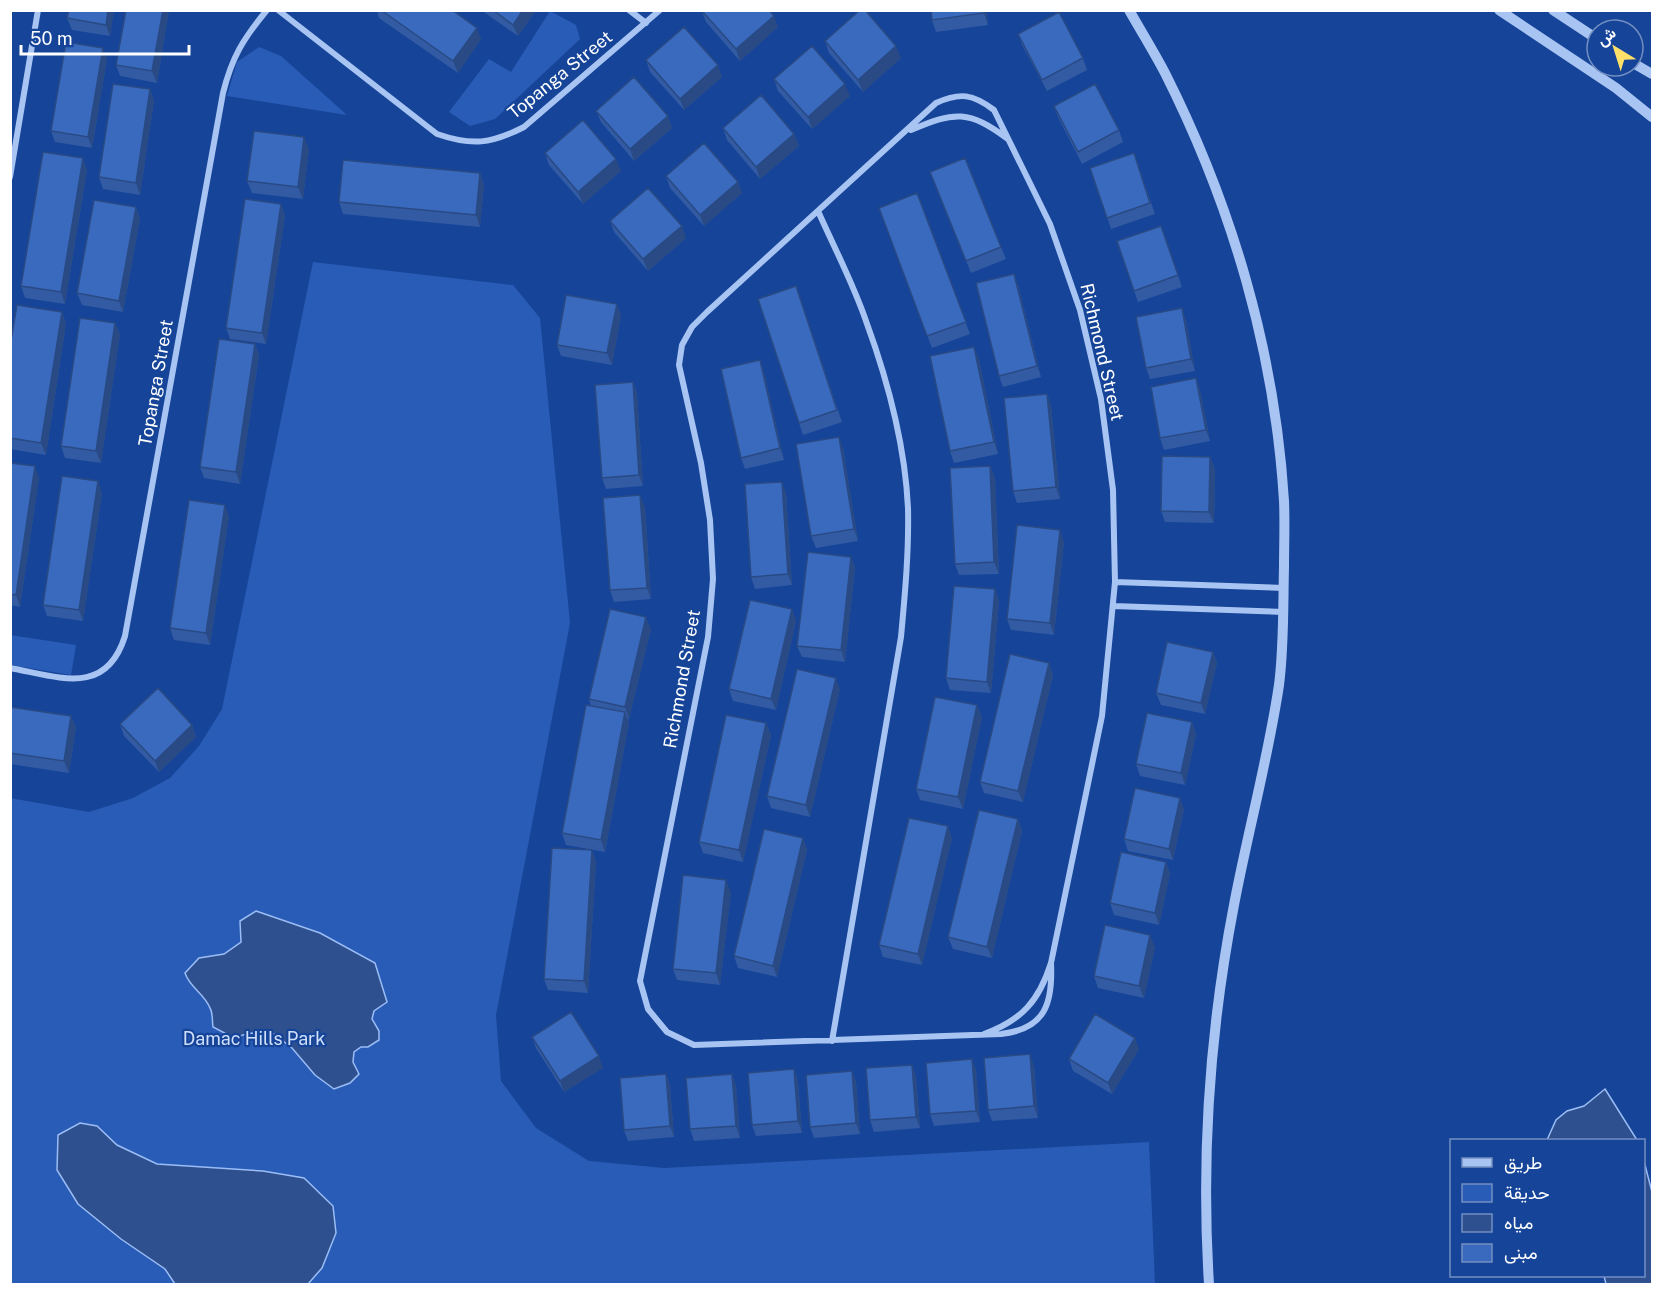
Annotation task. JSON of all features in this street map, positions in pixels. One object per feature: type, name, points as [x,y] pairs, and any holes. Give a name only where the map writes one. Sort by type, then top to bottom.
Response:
[{"type":"street","points":[[10,177],[38,10]]},
{"type":"street","name":"Topanga Street","points":[[10,668],[77,679],[94,676],[109,666],[120,653],[230,66],[242,41],[267,10]]},
{"type":"street","name":"Topanga Street","points":[[278,10],[437,134],[459,141],[482,143],[504,138],[524,127],[660,10]]},
{"type":"street","points":[[629,10],[646,23]]},
{"type":"street","points":[[1129,10],[1164,72],[1202,153],[1234,238],[1258,325],[1275,413],[1284,503],[1284,588],[1279,682],[1233,908],[1209,1096],[1206,1189],[1209,1284]]},
{"type":"street","points":[[1499,10],[1616,88],[1653,117]]},
{"type":"street","points":[[1554,10],[1585,31]]},
{"type":"street","name":"Richmond Street","points":[[984,1034],[1009,1023],[1029,1006],[1044,984],[1051,963],[1101,716],[1115,582],[1113,490],[1096,377],[1080,310],[1050,224],[994,110],[982,100],[966,96],[950,97],[936,103],[692,327],[682,345],[679,365],[711,520],[713,579],[708,637],[640,981],[648,1009],[667,1032],[694,1045],[832,1041],[1014,1033],[1026,1028],[1044,1011],[1050,999],[1052,987],[1051,963]]},
{"type":"street","name":"Richmond Street","points":[[905,132],[948,116],[963,116],[991,126],[1011,142]]},
{"type":"street","points":[[818,211],[866,318],[886,379],[900,443],[908,507],[908,572],[901,636],[832,1041]]},
{"type":"street","points":[[1115,582],[1284,588]]},
{"type":"street","points":[[1113,606],[1283,612]]},
{"type":"green space","points":[[550,11],[576,25],[580,39],[495,119],[470,126],[449,112],[489,59],[511,72]]},
{"type":"green space","points":[[259,47],[281,56],[347,115],[227,96],[237,62]]},
{"type":"green space","name":"Damac Hills Park","points":[[313,262],[513,285],[540,318],[570,623],[496,1015],[501,1081],[536,1128],[589,1161],[664,1168],[1149,1142],[1155,1284],[11,1284],[10,798],[89,812],[133,798],[170,778],[199,746],[222,709]]},
{"type":"green space","points":[[10,635],[76,645],[71,675],[11,665]]},
{"type":"water","points":[[256,911],[320,933],[375,963],[387,1002],[374,1011],[372,1019],[379,1031],[379,1040],[354,1052],[353,1062],[359,1074],[350,1083],[334,1089],[315,1075],[292,1048],[274,1034],[249,1033],[234,1038],[213,1027],[212,1012],[185,973],[199,958],[224,954],[241,942],[240,921]]},
{"type":"water","points":[[1605,1089],[1636,1139],[1547,1139],[1556,1120],[1567,1111],[1584,1106]]},
{"type":"water","points":[[80,1123],[97,1126],[117,1145],[157,1164],[263,1171],[304,1178],[333,1206],[336,1233],[322,1268],[308,1284],[175,1284],[165,1269],[121,1239],[78,1204],[57,1170],[58,1135]]},
{"type":"water","points":[[1645,1165],[1652,1192],[1652,1284],[1606,1284],[1604,1277],[1645,1277]]},
{"type":"building","points":[[69,10],[108,10],[106,25],[67,18]]},
{"type":"building","points":[[126,10],[163,10],[152,71],[116,65]]},
{"type":"building","points":[[381,10],[452,10],[477,28],[453,61]]},
{"type":"building","points":[[493,10],[523,10],[513,25]]},
{"type":"building","points":[[769,10],[774,16],[736,49],[702,11]]},
{"type":"building","points":[[860,10],[865,10],[896,46],[858,80],[825,41]]},
{"type":"building","points":[[931,10],[983,10],[984,13],[932,20]]},
{"type":"building","points":[[1059,12],[1083,58],[1042,80],[1018,34]]},
{"type":"building","points":[[684,27],[718,65],[680,99],[646,60]]},
{"type":"building","points":[[66,42],[103,48],[88,137],[51,131]]},
{"type":"building","points":[[812,46],[845,84],[808,117],[774,79]]},
{"type":"building","points":[[634,77],[668,116],[630,149],[596,111]]},
{"type":"building","points":[[113,84],[150,89],[136,183],[99,177]]},
{"type":"building","points":[[1095,84],[1119,130],[1078,152],[1054,106]]},
{"type":"building","points":[[761,95],[794,134],[756,167],[723,128]]},
{"type":"building","points":[[583,120],[616,159],[578,192],[545,153]]},
{"type":"building","points":[[254,131],[304,137],[298,187],[247,181]]},
{"type":"building","points":[[704,143],[738,182],[700,215],[666,176]]},
{"type":"building","points":[[43,152],[83,158],[61,292],[21,286]]},
{"type":"building","points":[[1134,153],[1150,203],[1107,218],[1090,168]]},
{"type":"building","points":[[965,158],[1001,247],[966,261],[930,172]]},
{"type":"building","points":[[343,160],[480,173],[476,215],[339,202]]},
{"type":"building","points":[[648,188],[682,226],[643,259],[610,221]]},
{"type":"building","points":[[917,193],[966,322],[927,336],[879,208]]},
{"type":"building","points":[[245,199],[281,204],[262,333],[226,328]]},
{"type":"building","points":[[94,200],[136,207],[119,301],[77,293]]},
{"type":"building","points":[[1161,226],[1178,275],[1134,291],[1117,241]]},
{"type":"building","points":[[1014,274],[1037,366],[999,376],[976,283]]},
{"type":"building","points":[[796,286],[837,410],[799,423],[758,299]]},
{"type":"building","points":[[566,295],[617,304],[607,353],[557,345]]},
{"type":"building","points":[[17,305],[62,312],[41,443],[10,438],[10,347]]},
{"type":"building","points":[[1182,308],[1191,359],[1146,368],[1136,317]]},
{"type":"building","points":[[80,318],[115,323],[96,451],[61,446]]},
{"type":"building","points":[[219,339],[255,344],[236,472],[200,467]]},
{"type":"building","points":[[974,347],[994,442],[950,451],[930,356]]},
{"type":"building","points":[[760,360],[780,448],[741,458],[721,369]]},
{"type":"building","points":[[1196,378],[1206,430],[1160,438],[1151,387]]},
{"type":"building","points":[[633,382],[639,475],[602,478],[595,385]]},
{"type":"building","points":[[1047,394],[1056,487],[1013,491],[1004,398]]},
{"type":"building","points":[[839,437],[854,529],[811,536],[796,444]]},
{"type":"building","points":[[1162,456],[1210,457],[1209,512],[1161,511]]},
{"type":"building","points":[[10,463],[35,466],[16,595],[10,594]]},
{"type":"building","points":[[990,466],[994,562],[955,564],[950,468]]},
{"type":"building","points":[[62,476],[98,481],[79,610],[43,605]]},
{"type":"building","points":[[782,482],[788,574],[751,577],[745,484]]},
{"type":"building","points":[[640,495],[647,588],[610,590],[603,498]]},
{"type":"building","points":[[189,500],[225,505],[206,633],[170,628]]},
{"type":"building","points":[[1017,525],[1060,530],[1050,623],[1007,619]]},
{"type":"building","points":[[808,552],[851,557],[841,650],[797,646]]},
{"type":"building","points":[[954,586],[995,589],[987,682],[946,678]]},
{"type":"building","points":[[750,600],[792,609],[771,699],[729,689]]},
{"type":"building","points":[[610,609],[646,617],[625,707],[589,699]]},
{"type":"building","points":[[1167,642],[1213,652],[1201,703],[1156,693]]},
{"type":"building","points":[[1010,654],[1049,663],[1018,791],[980,782]]},
{"type":"building","points":[[797,669],[836,678],[806,805],[767,796]]},
{"type":"building","points":[[158,688],[192,725],[155,761],[120,724]]},
{"type":"building","points":[[935,697],[977,705],[958,797],[916,789]]},
{"type":"building","points":[[586,705],[625,712],[601,840],[562,833]]},
{"type":"building","points":[[10,707],[71,716],[64,761],[10,753]]},
{"type":"building","points":[[1147,713],[1192,722],[1181,773],[1136,764]]},
{"type":"building","points":[[726,715],[766,723],[739,850],[699,842]]},
{"type":"building","points":[[1135,788],[1180,798],[1169,849],[1124,839]]},
{"type":"building","points":[[979,810],[1018,819],[987,947],[948,937]]},
{"type":"building","points":[[909,818],[948,826],[918,954],[879,945]]},
{"type":"building","points":[[764,829],[803,838],[773,966],[734,956]]},
{"type":"building","points":[[552,848],[592,850],[584,981],[544,979]]},
{"type":"building","points":[[1121,852],[1166,862],[1155,913],[1110,903]]},
{"type":"building","points":[[683,875],[726,880],[716,973],[673,969]]},
{"type":"building","points":[[1105,925],[1150,935],[1139,986],[1094,976]]},
{"type":"building","points":[[571,1012],[599,1056],[560,1081],[532,1037]]},
{"type":"building","points":[[1095,1014],[1135,1038],[1108,1083],[1069,1059]]},
{"type":"building","points":[[1030,1054],[1034,1106],[988,1110],[984,1058]]},
{"type":"building","points":[[972,1059],[976,1111],[930,1114],[926,1063]]},
{"type":"building","points":[[912,1065],[916,1117],[870,1120],[866,1068]]},
{"type":"building","points":[[794,1069],[798,1121],[752,1125],[748,1073]]},
{"type":"building","points":[[852,1071],[856,1123],[810,1127],[806,1075]]},
{"type":"building","points":[[666,1074],[670,1126],[624,1130],[620,1078]]},
{"type":"building","points":[[732,1074],[736,1126],[690,1129],[686,1078]]}]
